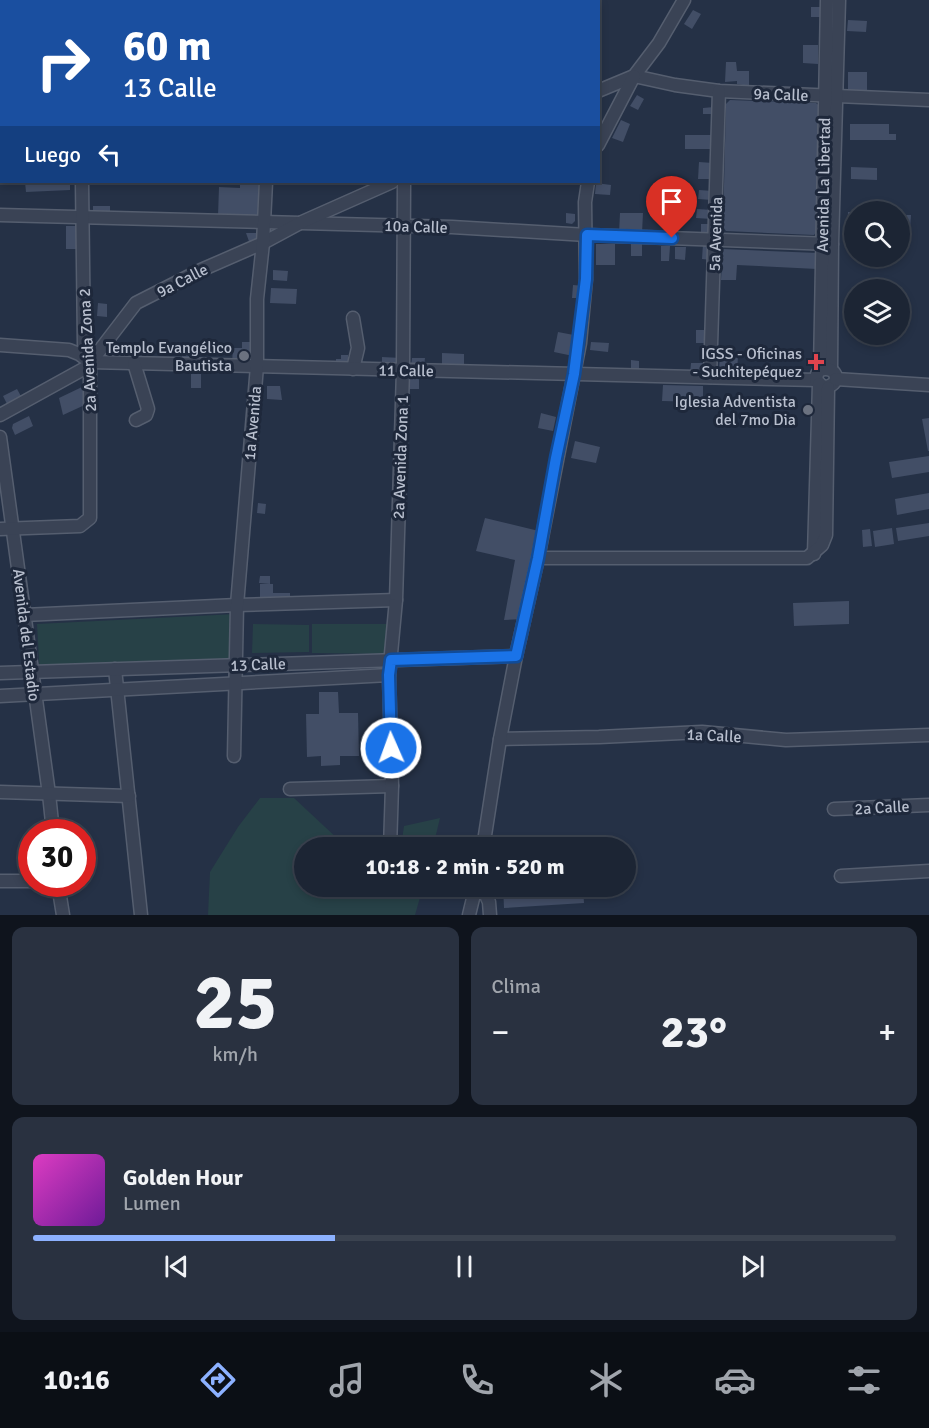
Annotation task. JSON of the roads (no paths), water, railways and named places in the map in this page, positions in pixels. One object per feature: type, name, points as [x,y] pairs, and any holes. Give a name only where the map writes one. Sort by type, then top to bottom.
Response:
[{"type":"street","points":[[600,141],[634,76],[659,43],[684,0]]},
{"type":"street","name":"Avenida La Libertad","points":[[538,558],[799,559],[814,554],[822,545],[826,535],[825,378],[830,96],[827,0]]},
{"type":"street","name":"Avenida La Libertad","points":[[830,96],[839,0]]},
{"type":"street","points":[[600,90],[634,76]]},
{"type":"street","name":"9a Calle","points":[[634,76],[675,86],[719,92],[929,100]]},
{"type":"street","name":"5a Avenida","points":[[710,377],[719,92]]},
{"type":"street","name":"2a Avenida Zona 2","points":[[6,529],[80,526],[90,518],[90,362],[84,344],[82,183]]},
{"type":"street","name":"1a Avenida","points":[[234,756],[237,605],[257,366],[257,299],[266,183]]},
{"type":"street","name":"9a Calle","points":[[0,415],[83,370],[136,303],[302,222],[390,183]]},
{"type":"street","name":"2a Avenida Zona 1","points":[[390,837],[392,786],[389,675],[396,600],[403,370],[404,183]]},
{"type":"street","points":[[485,837],[516,656],[538,558],[574,374],[586,279],[585,202],[588,183]]},
{"type":"street","name":"10a Calle","points":[[0,215],[264,220],[827,244]]},
{"type":"street","points":[[352,318],[358,348],[353,369]]},
{"type":"street","name":"11 Calle","points":[[0,345],[69,350],[80,354],[90,362],[825,378],[929,385]]},
{"type":"street","points":[[134,363],[148,409],[146,415],[136,420]]},
{"type":"street","name":"Avenida del Estadio","points":[[0,437],[6,529],[24,615],[52,819]]},
{"type":"street","points":[[24,615],[396,600]]},
{"type":"street","name":"13 Calle","points":[[0,673],[516,656]]},
{"type":"street","points":[[115,669],[141,915]]},
{"type":"street","name":"13 Calle","points":[[0,696],[389,675]]},
{"type":"street","name":"1a Calle","points":[[500,739],[702,732],[786,740],[929,735]]},
{"type":"street","points":[[290,789],[392,786]]},
{"type":"street","points":[[0,792],[129,796]]},
{"type":"street","name":"2a Calle","points":[[834,809],[929,805]]},
{"type":"street","points":[[841,876],[929,871]]},
{"type":"street","points":[[0,881],[18,881]]},
{"type":"street","points":[[60,897],[63,915]]},
{"type":"street","points":[[469,915],[473,897]]},
{"type":"street","points":[[487,897],[490,915]]},
{"type":"place","name":"Templo Evangélico Bautista","points":[[244,356]]},
{"type":"place","name":"IGSS - Oficinas - Suchitepéquez","points":[[816,362]]},
{"type":"place","name":"Iglesia Adventista del 7mo Dia","points":[[808,410]]}]
